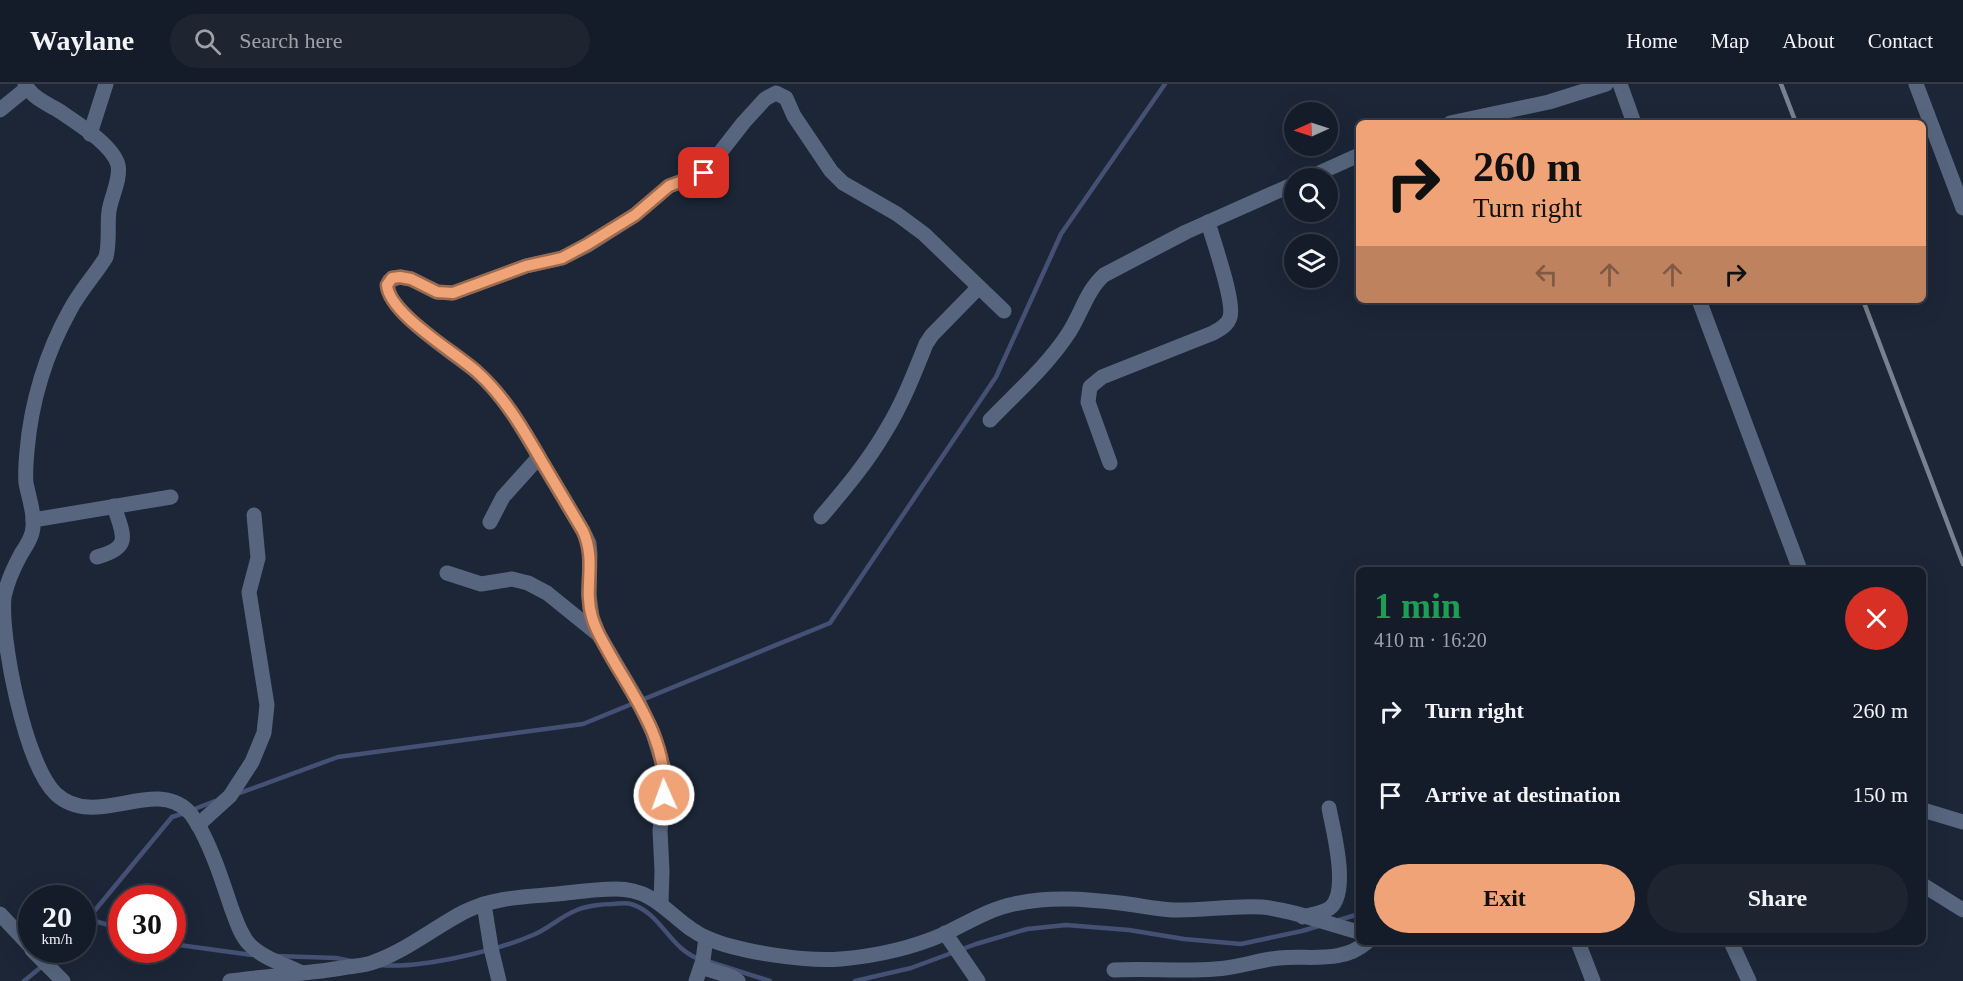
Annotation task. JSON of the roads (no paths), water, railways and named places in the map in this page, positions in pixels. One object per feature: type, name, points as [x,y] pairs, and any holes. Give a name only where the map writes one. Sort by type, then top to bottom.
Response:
[{"type":"street","points":[[90,134],[106,84]]},
{"type":"street","points":[[1464,120],[1549,102],[1606,84]]},
{"type":"street","points":[[1620,84],[1633,120]]},
{"type":"street","points":[[1916,84],[1963,208]]},
{"type":"street","points":[[0,110],[26,86],[32,95],[90,134],[113,156],[118,165],[108,219],[109,247],[106,257],[69,311],[38,390],[31,417],[26,470],[33,520],[32,534],[7,567],[2,608],[7,659],[28,746],[48,784],[62,799],[81,807],[146,799],[165,800],[179,804],[189,811],[214,855],[236,921],[244,937],[258,951],[302,973]]},
{"type":"street","points":[[660,903],[662,871],[660,830],[664,769],[653,734],[638,701],[599,635],[592,618],[589,543],[521,427],[491,386],[476,371],[408,318],[396,305],[387,290],[389,281],[400,277],[411,279],[437,292],[453,293],[526,266],[562,258],[635,215],[669,186],[704,173],[744,122],[775,88],[786,98],[810,141],[831,171],[843,183],[924,234],[1004,311]]},
{"type":"street","points":[[1331,168],[1356,157]]},
{"type":"street","points":[[990,420],[1055,352],[1069,333],[1098,280],[1104,275],[1208,222],[1284,188]]},
{"type":"street","points":[[1110,462],[1088,402],[1090,387],[1102,377],[1213,333],[1225,325],[1230,317],[1227,291],[1208,222]]},
{"type":"street","points":[[821,517],[857,474],[885,433],[900,406],[932,335],[979,287]]},
{"type":"street","points":[[1700,303],[1799,567]]},
{"type":"street","points":[[490,522],[502,497],[539,457]]},
{"type":"street","points":[[33,520],[171,497]]},
{"type":"street","points":[[97,557],[112,553],[122,544],[122,530],[114,506]]},
{"type":"street","points":[[198,825],[230,796],[252,762],[264,733],[267,705],[249,592],[258,558],[254,515]]},
{"type":"street","points":[[447,573],[481,584],[512,579],[528,583],[547,594],[599,635]]},
{"type":"street","points":[[1304,917],[1328,910],[1338,898],[1340,888],[1338,855],[1329,807]]},
{"type":"street","points":[[1926,811],[1963,822]]},
{"type":"street","points":[[1926,887],[1963,910]]},
{"type":"street","points":[[230,981],[370,964],[464,912],[484,904],[528,896],[618,889],[634,891],[660,903],[689,928],[706,938],[753,951],[794,958],[838,960],[894,951],[945,933],[998,908],[1016,903],[1053,899],[1095,900],[1173,910],[1260,907],[1290,912],[1356,931]]},
{"type":"street","points":[[484,904],[499,981]]},
{"type":"street","points":[[0,914],[18,934]]},
{"type":"street","points":[[945,933],[978,981]]},
{"type":"street","points":[[706,938],[699,974],[732,977],[738,981]]},
{"type":"street","points":[[1114,970],[1219,969],[1279,958],[1336,957],[1363,945]]},
{"type":"street","points":[[1579,945],[1593,981]]},
{"type":"street","points":[[1732,945],[1749,981]]},
{"type":"street","points":[[46,963],[63,981]]},
{"type":"waterway","points":[[237,794],[338,757],[583,724],[830,623],[996,377],[1061,234],[1165,84]]},
{"type":"waterway","points":[[192,810],[215,801]]},
{"type":"waterway","points":[[96,909],[172,817],[184,813]]},
{"type":"waterway","points":[[380,965],[415,964],[479,953],[533,935],[565,916],[589,906],[624,903],[631,904],[651,915],[682,949],[702,960]]},
{"type":"waterway","points":[[1339,920],[1356,915]]},
{"type":"waterway","points":[[96,921],[108,925]]},
{"type":"waterway","points":[[855,981],[911,968],[976,944],[1027,929],[1066,925],[1129,930],[1184,939],[1241,944],[1322,925]]},
{"type":"waterway","points":[[186,946],[252,955]]},
{"type":"waterway","points":[[276,956],[336,958],[351,961]]},
{"type":"waterway","points":[[710,962],[770,981]]},
{"type":"waterway","points":[[24,981],[46,963]]},
{"type":"railway","points":[[1781,84],[1795,120]]},
{"type":"railway","points":[[1864,303],[1963,564]]}]
